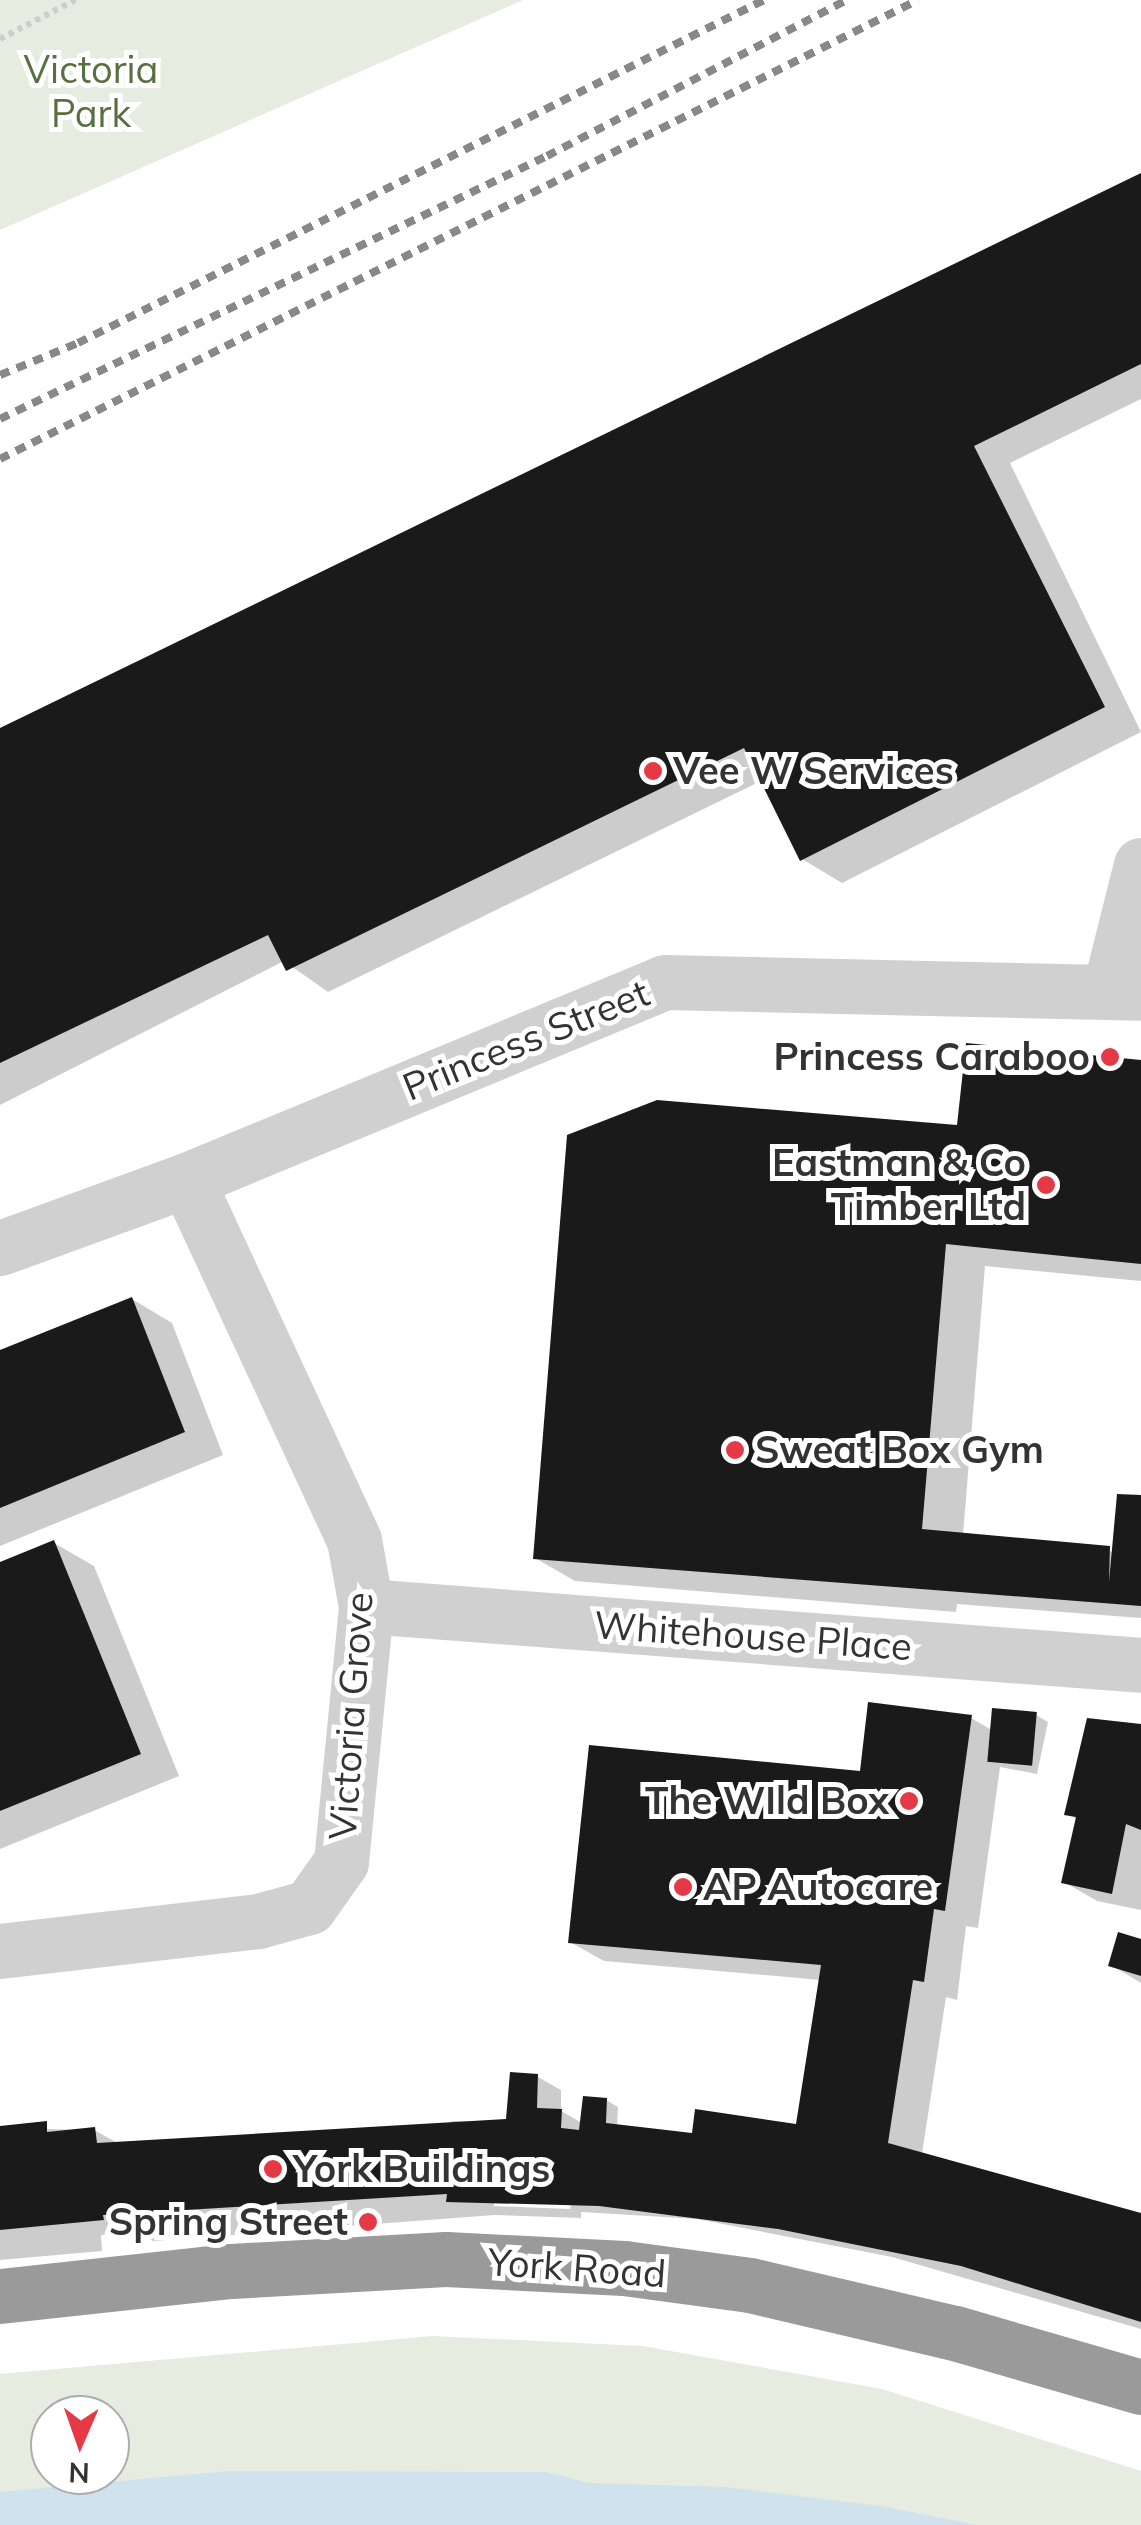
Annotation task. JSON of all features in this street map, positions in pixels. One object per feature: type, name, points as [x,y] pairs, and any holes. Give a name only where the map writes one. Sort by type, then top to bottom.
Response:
[{"type":"highway","name":"York Road","points":[[0,2296],[231,2271],[446,2259],[624,2268],[750,2285],[955,2333],[1141,2387]]},
{"type":"street","points":[[1125,992],[1141,866]]},
{"type":"street","name":"Princess Street","points":[[0,1248],[187,1180],[665,982],[1125,992]]},
{"type":"street","name":"Victoria Grove","points":[[0,1951],[258,1921],[309,1907],[341,1862],[366,1606],[354,1540],[187,1180]]},
{"type":"street","name":"Whitehouse Place","points":[[366,1606],[1141,1665]]},
{"type":"path","points":[[0,39],[75,0]]},
{"type":"green space","name":"Victoria Park","points":[[0,0],[523,0],[0,230]]},
{"type":"green space","points":[[433,2336],[643,2346],[882,2389],[1141,2471],[1141,2525],[0,2525],[0,2374]]},
{"type":"water","points":[[228,2471],[546,2472],[589,2483],[726,2487],[881,2506],[978,2525],[0,2525],[0,2492],[30,2489],[30,2495],[130,2495],[130,2480]]},
{"type":"building","points":[[1141,173],[1141,364],[974,446],[1105,707],[800,861],[744,748],[286,971],[268,935],[0,1063],[0,728]]},
{"type":"building","points":[[966,1043],[1141,1060],[1141,1264],[946,1244],[922,1529],[1110,1546],[1109,1582],[1117,1494],[1141,1495],[1141,1606],[533,1559],[567,1135],[657,1100],[957,1125]]},
{"type":"building","points":[[132,1297],[185,1432],[0,1508],[0,1350]]},
{"type":"building","points":[[54,1540],[141,1754],[0,1811],[0,1562]]},
{"type":"building","points":[[868,1702],[972,1715],[945,1911],[934,1909],[924,1982],[913,1980],[888,2143],[1141,2213],[1141,2322],[961,2266],[778,2229],[599,2206],[446,2202],[447,2194],[103,2215],[104,2220],[0,2230],[0,2126],[47,2121],[47,2132],[95,2127],[97,2143],[506,2119],[510,2072],[538,2074],[537,2108],[562,2109],[561,2128],[579,2130],[583,2096],[607,2098],[606,2123],[692,2133],[695,2109],[796,2124],[821,1965],[568,1943],[589,1745],[860,1771]]},
{"type":"building","points":[[992,1708],[1037,1712],[1032,1766],[987,1762]]},
{"type":"building","points":[[1087,1718],[1141,1724],[1141,1830],[1126,1824],[1112,1894],[1061,1883],[1076,1817],[1064,1815]]},
{"type":"building","points":[[1118,1932],[1141,1939],[1141,1976],[1108,1966]]},
{"type":"railway","points":[[0,375],[78,343],[764,0]]},
{"type":"railway","points":[[0,419],[547,156],[847,0]]},
{"type":"railway","points":[[0,459],[918,0]]},
{"type":"place","name":"Vee W Services","points":[[653,771]]},
{"type":"place","name":"Princess Caraboo","points":[[1110,1057]]},
{"type":"place","name":"Eastman & Co Timber Ltd","points":[[1046,1185]]},
{"type":"place","name":"Sweat Box Gym","points":[[735,1450]]},
{"type":"place","name":"The WIld Box","points":[[909,1801]]},
{"type":"place","name":"AP Autocare","points":[[683,1887]]},
{"type":"place","name":"York Buildings","points":[[273,2169]]},
{"type":"place","name":"Spring Street","points":[[368,2222]]}]
